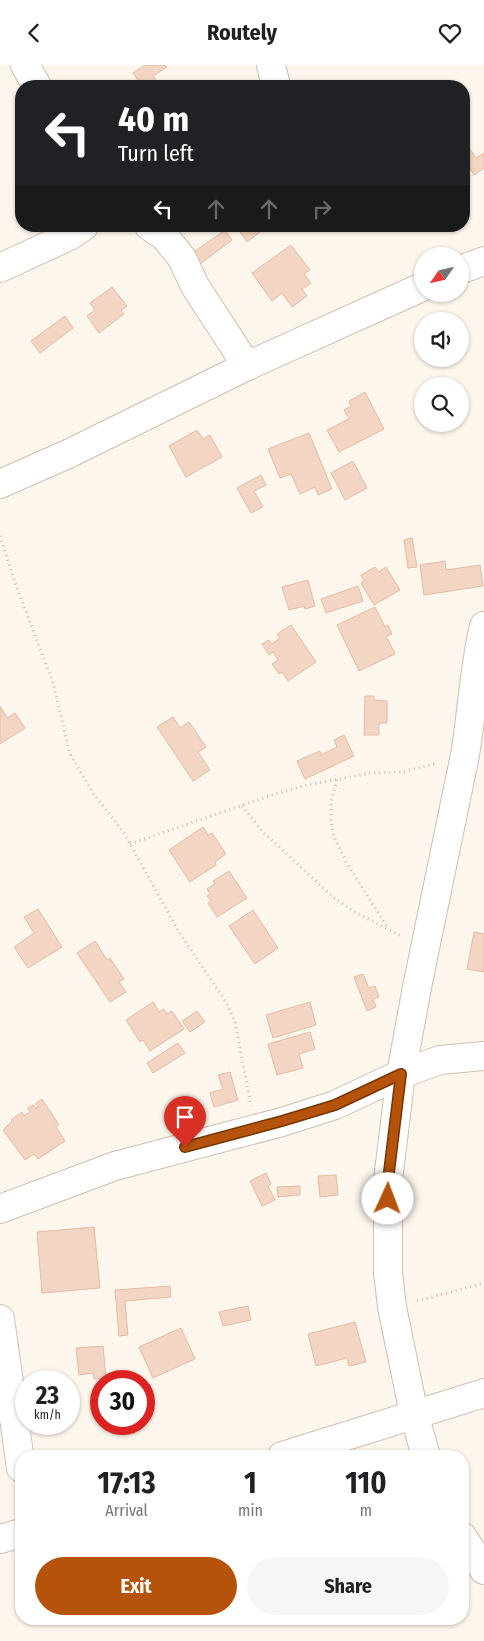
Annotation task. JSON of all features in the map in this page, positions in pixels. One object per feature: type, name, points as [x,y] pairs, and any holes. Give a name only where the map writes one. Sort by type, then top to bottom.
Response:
[{"type":"street","points":[[25,65],[34,80]]},
{"type":"street","points":[[271,65],[275,80]]},
{"type":"street","points":[[0,267],[75,232]]},
{"type":"street","points":[[158,232],[165,237],[182,258],[195,286],[247,366]]},
{"type":"street","points":[[469,267],[484,261]]},
{"type":"street","points":[[0,484],[68,454],[247,366],[414,291]]},
{"type":"street","points":[[424,1450],[414,1414],[392,1307],[388,1272],[388,1180],[401,1074],[465,755],[480,642],[484,626]]},
{"type":"street","points":[[0,1209],[115,1166],[256,1129],[335,1105],[401,1074],[440,1060],[484,1056]]},
{"type":"street","points":[[0,1319],[18,1450]]},
{"type":"street","points":[[301,1450],[484,1393]]},
{"type":"street","points":[[0,1539],[15,1535]]},
{"type":"street","points":[[469,1548],[484,1570]]},
{"type":"path","points":[[0,537],[53,683],[70,754],[83,779],[130,843],[179,932],[226,1002],[235,1022],[256,1129]]},
{"type":"path","points":[[130,843],[298,788],[371,773],[402,772],[419,769],[465,755]]},
{"type":"path","points":[[337,780],[331,803],[331,821],[334,837],[346,862],[389,929]]},
{"type":"path","points":[[242,806],[263,832],[333,897],[425,951]]},
{"type":"path","points":[[392,1307],[484,1283]]},
{"type":"building","points":[[145,65],[165,65],[167,67],[153,76],[156,80],[138,80],[133,73]]},
{"type":"building","points":[[470,149],[476,158],[484,153],[484,168],[474,175],[470,169]]},
{"type":"building","points":[[222,232],[226,232],[232,240],[195,268],[187,257]]},
{"type":"building","points":[[240,232],[260,232],[247,242]]},
{"type":"building","points":[[291,245],[310,270],[304,274],[311,283],[302,289],[307,296],[292,307],[282,293],[272,301],[252,273]]},
{"type":"building","points":[[112,287],[127,306],[121,311],[124,314],[99,333],[87,316],[95,310],[90,303]]},
{"type":"building","points":[[65,316],[73,328],[40,353],[31,341]]},
{"type":"building","points":[[365,392],[384,429],[339,452],[327,430],[349,419],[344,410],[351,406],[349,401]]},
{"type":"building","points":[[197,430],[203,439],[210,435],[222,457],[186,477],[169,446]]},
{"type":"building","points":[[309,433],[332,489],[318,495],[315,487],[300,494],[291,474],[280,478],[268,449]]},
{"type":"building","points":[[353,461],[367,488],[345,500],[331,473]]},
{"type":"building","points":[[261,475],[266,485],[254,491],[263,507],[251,513],[237,488]]},
{"type":"building","points":[[412,538],[417,567],[408,568],[404,540]]},
{"type":"building","points":[[445,561],[446,570],[480,565],[483,586],[424,595],[420,565]]},
{"type":"building","points":[[375,567],[379,572],[386,567],[400,590],[374,605],[361,583],[364,581],[361,575]]},
{"type":"building","points":[[308,580],[315,606],[305,609],[304,606],[289,610],[282,587]]},
{"type":"building","points":[[358,586],[363,601],[326,613],[321,599]]},
{"type":"building","points":[[375,607],[385,627],[388,625],[392,634],[386,636],[395,654],[359,671],[337,625]]},
{"type":"building","points":[[291,625],[316,662],[288,681],[282,672],[279,674],[272,664],[278,660],[273,652],[269,655],[262,644],[269,640],[272,644],[280,638],[277,634]]},
{"type":"building","points":[[365,696],[374,696],[374,700],[387,701],[387,723],[379,723],[379,735],[364,735]]},
{"type":"building","points":[[0,706],[7,718],[15,713],[25,728],[0,744]]},
{"type":"building","points":[[173,717],[180,728],[189,722],[206,747],[198,752],[210,770],[193,781],[157,727]]},
{"type":"building","points":[[344,735],[354,756],[305,779],[297,761],[320,751],[321,755],[337,747],[334,740]]},
{"type":"building","points":[[203,827],[208,835],[212,833],[226,854],[215,862],[216,865],[190,882],[169,850]]},
{"type":"building","points":[[229,871],[247,898],[217,917],[208,903],[211,901],[207,896],[210,894],[207,889],[215,884],[213,881]]},
{"type":"building","points":[[38,909],[62,947],[28,968],[14,947],[34,933],[24,917]]},
{"type":"building","points":[[253,910],[278,948],[255,964],[229,926]]},
{"type":"building","points":[[474,932],[484,934],[484,972],[467,969]]},
{"type":"building","points":[[95,941],[107,960],[110,958],[124,979],[119,982],[126,992],[110,1002],[77,953]]},
{"type":"building","points":[[363,974],[369,988],[375,986],[379,997],[373,999],[376,1007],[367,1011],[354,977]]},
{"type":"building","points":[[153,1002],[159,1012],[164,1009],[167,1014],[172,1011],[184,1029],[150,1051],[143,1040],[140,1042],[126,1020]]},
{"type":"building","points":[[310,1002],[316,1025],[273,1038],[266,1015]]},
{"type":"building","points":[[197,1011],[205,1022],[190,1032],[182,1021]]},
{"type":"building","points":[[310,1032],[315,1049],[299,1054],[303,1068],[277,1075],[268,1044]]},
{"type":"building","points":[[178,1043],[185,1053],[153,1073],[147,1063]]},
{"type":"building","points":[[230,1072],[238,1100],[214,1107],[210,1093],[223,1089],[218,1075]]},
{"type":"building","points":[[42,1099],[59,1125],[56,1127],[65,1141],[38,1159],[34,1154],[25,1160],[3,1130],[11,1120],[22,1112],[24,1116],[30,1112],[28,1108],[33,1105],[35,1108],[38,1107],[36,1103]]},
{"type":"building","points":[[266,1173],[271,1184],[268,1186],[275,1200],[262,1206],[250,1181]]},
{"type":"building","points":[[336,1175],[338,1195],[320,1197],[318,1176]]},
{"type":"building","points":[[300,1186],[300,1195],[278,1197],[277,1187]]},
{"type":"building","points":[[94,1227],[100,1288],[42,1293],[37,1232]]},
{"type":"building","points":[[170,1286],[171,1297],[125,1301],[128,1335],[119,1336],[115,1290]]},
{"type":"building","points":[[248,1306],[251,1320],[223,1326],[219,1312]]},
{"type":"building","points":[[355,1322],[366,1362],[349,1366],[347,1358],[316,1366],[308,1334]]},
{"type":"building","points":[[181,1328],[195,1359],[155,1377],[155,1370],[149,1370],[139,1347]]},
{"type":"building","points":[[103,1346],[105,1370],[90,1370],[90,1373],[80,1375],[76,1348]]},
{"type":"route","points":[[185,1147],[335,1105],[401,1074],[388,1180],[388,1199]]}]
